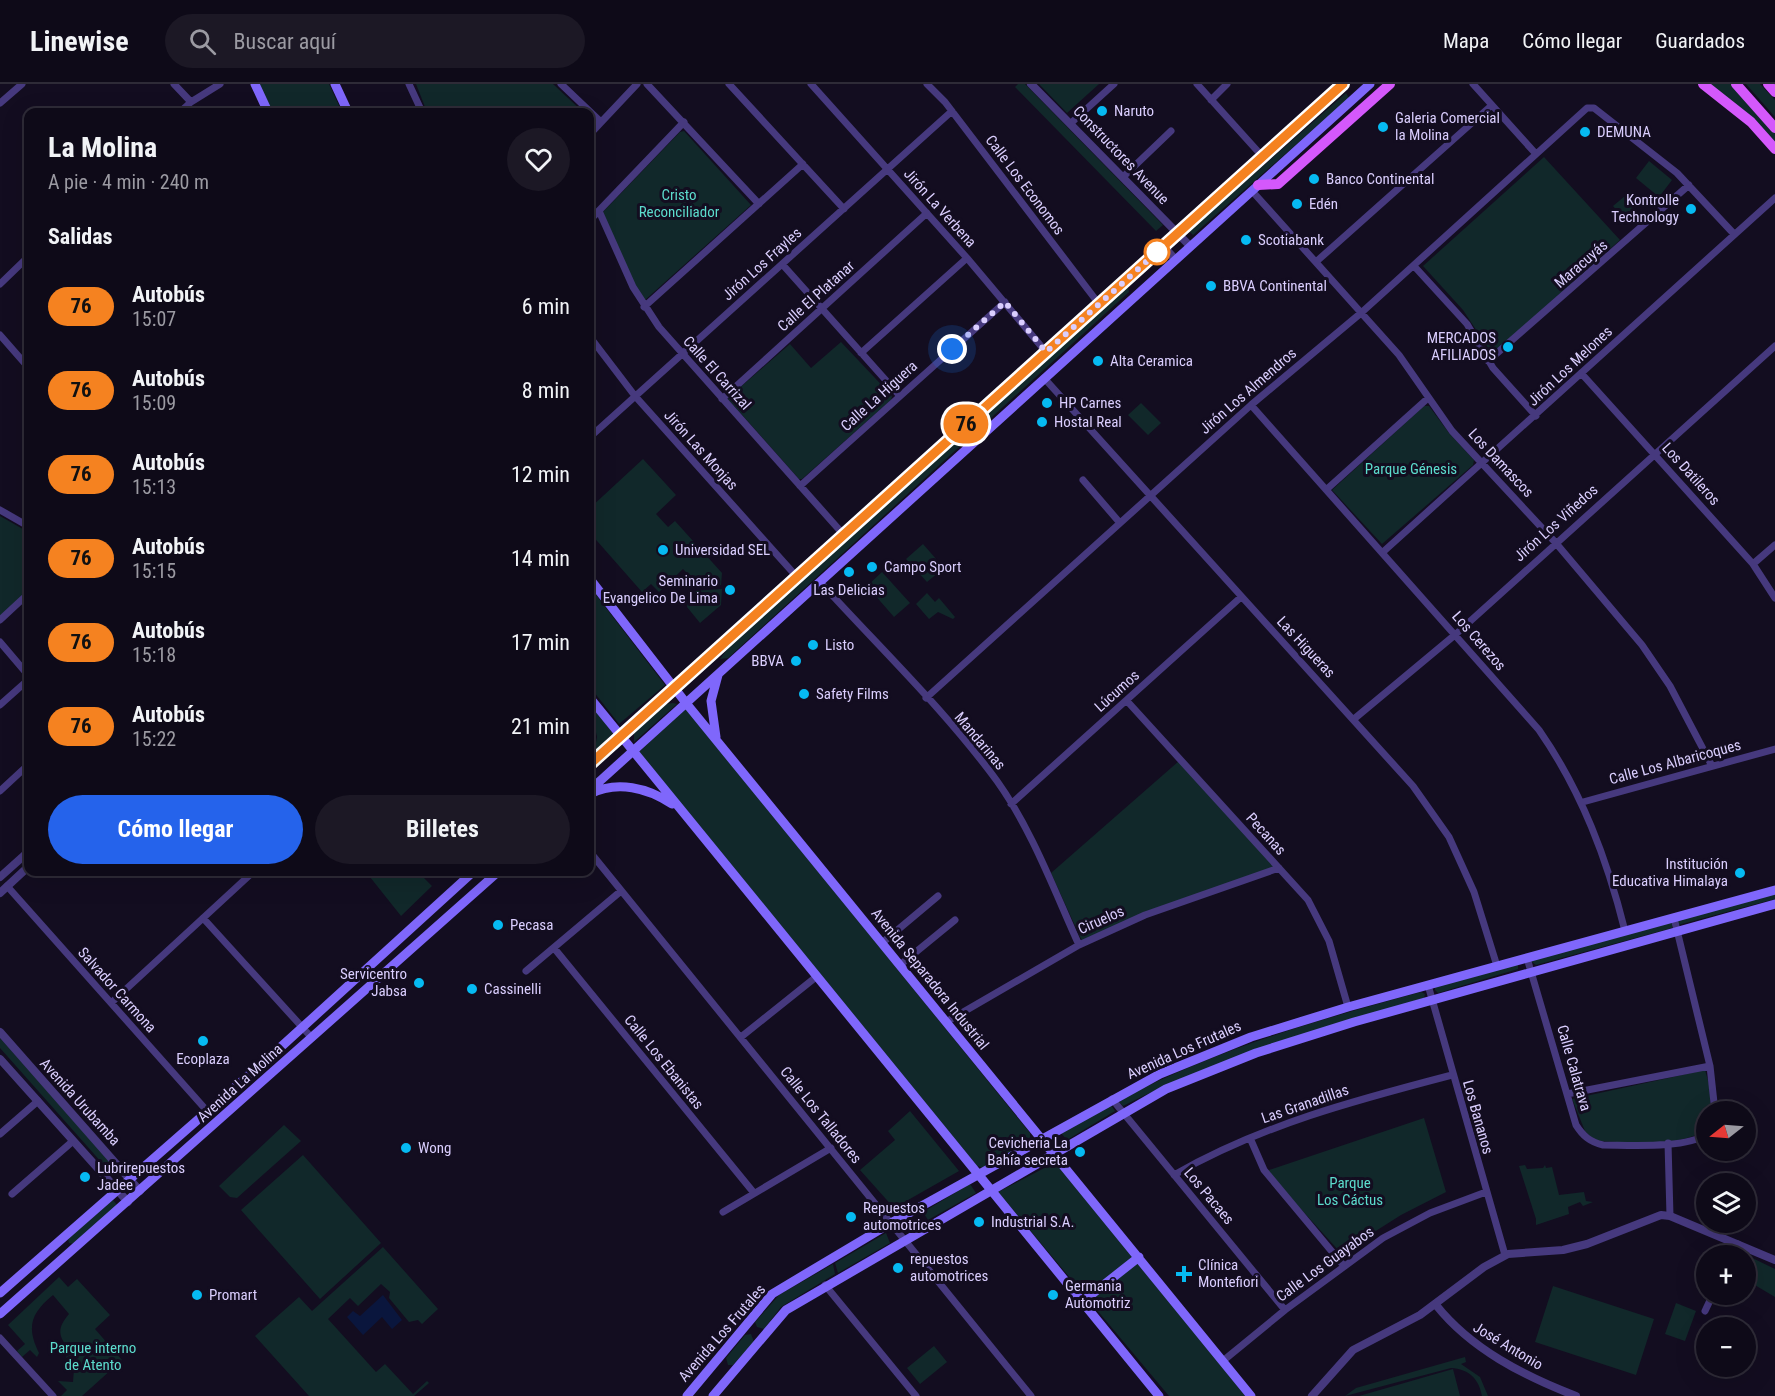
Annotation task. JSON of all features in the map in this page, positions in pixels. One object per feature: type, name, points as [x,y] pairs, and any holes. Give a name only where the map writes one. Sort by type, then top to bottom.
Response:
[{"type":"main road","points":[[255,84],[266,108]]},
{"type":"main road","points":[[335,84],[346,108]]},
{"type":"main road","points":[[594,788],[1135,294],[1370,84]]},
{"type":"main road","points":[[1255,188],[1278,184],[1390,84]]},
{"type":"main road","points":[[1703,84],[1751,122],[1775,149]]},
{"type":"main road","points":[[1736,84],[1775,128]]},
{"type":"main road","points":[[1768,84],[1775,92]]},
{"type":"main road","points":[[1341,86],[1336,92],[1337,102],[1346,105],[1350,103]]},
{"type":"main road","points":[[594,760],[1341,86]]},
{"type":"main road","points":[[1123,282],[1132,282],[1137,290],[1135,294]]},
{"type":"main road","name":"Avenida Separadora Industrial","points":[[594,584],[673,688],[1224,1360],[1251,1396]]},
{"type":"main road","points":[[731,637],[715,658],[720,663],[731,663]]},
{"type":"main road","points":[[718,674],[711,701],[718,742]]},
{"type":"main road","points":[[594,703],[990,1191],[1160,1396]]},
{"type":"main road","points":[[594,791],[610,787],[640,789],[658,795],[685,816]]},
{"type":"main road","name":"Avenida La Molina","points":[[0,1293],[303,1028],[469,876]]},
{"type":"main road","name":"Avenida La Molina","points":[[0,1314],[493,876]]},
{"type":"main road","points":[[462,882],[473,894]]},
{"type":"main road","name":"Avenida Los Frutales","points":[[687,1396],[772,1294],[891,1223],[1160,1074],[1251,1037],[1348,1007],[1775,890]]},
{"type":"main road","name":"Avenida Los Frutales","points":[[713,1396],[786,1310],[904,1239],[1167,1089],[1256,1053],[1531,971],[1775,904]]},
{"type":"main road","points":[[367,970],[376,981]]},
{"type":"main road","points":[[52,1248],[62,1259]]},
{"type":"main road","points":[[1082,1302],[1139,1257]]},
{"type":"street","points":[[0,103],[22,84]]},
{"type":"street","points":[[174,84],[191,102]]},
{"type":"street","points":[[184,108],[220,84]]},
{"type":"street","points":[[409,84],[420,108]]},
{"type":"street","points":[[561,84],[586,108]]},
{"type":"street","points":[[594,130],[638,84]]},
{"type":"street","points":[[647,84],[759,204]]},
{"type":"street","points":[[729,84],[844,208]]},
{"type":"street","name":"Jirón La Verbena","points":[[811,84],[967,258],[1046,352]]},
{"type":"street","name":"Calle Los Economos","points":[[927,84],[952,111],[1099,304]]},
{"type":"street","name":"Constructores Avenue","points":[[1031,84],[1190,246]]},
{"type":"street","points":[[1071,123],[1114,84]]},
{"type":"street","points":[[1197,84],[1262,156]]},
{"type":"street","points":[[1211,99],[1227,84]]},
{"type":"street","points":[[1473,84],[1536,154]]},
{"type":"street","points":[[1317,261],[1492,105]]},
{"type":"street","name":"Jirón Los Almendros","points":[[926,698],[1251,405],[1361,314],[1590,107],[1689,185]]},
{"type":"street","name":"Jirón Los Frayles","points":[[594,433],[952,111]]},
{"type":"street","points":[[594,115],[601,122]]},
{"type":"street","points":[[594,216],[684,122]]},
{"type":"street","points":[[1123,177],[1171,130]]},
{"type":"street","points":[[644,307],[803,164]]},
{"type":"street","points":[[1689,185],[1734,234]]},
{"type":"street","name":"Maracuyás","points":[[1488,361],[1689,185]]},
{"type":"street","name":"Los Damascos","points":[[1255,188],[1404,362],[1427,399],[1555,542],[1642,645],[1670,686],[1712,766]]},
{"type":"street","name":"Jirón Los Melones","points":[[1383,552],[1775,198]]},
{"type":"street","name":"Calle El Carrizal","points":[[598,211],[644,307],[682,354],[843,534]]},
{"type":"street","name":"Calle El Platanar","points":[[722,399],[927,213]]},
{"type":"street","points":[[1163,246],[1175,259]]},
{"type":"street","points":[[861,352],[967,258]]},
{"type":"street","points":[[0,284],[24,261]]},
{"type":"street","points":[[782,264],[899,395]]},
{"type":"street","points":[[1414,266],[1467,324],[1488,361],[1536,416]]},
{"type":"street","name":"Calle La Higuera","points":[[800,486],[1005,302]]},
{"type":"street","points":[[0,335],[24,362]]},
{"type":"street","name":"Jirón Las Monjas","points":[[594,342],[635,396],[797,577]]},
{"type":"street","name":"Jirón Los Viñedos","points":[[1354,719],[1456,634],[1555,542],[1775,346]]},
{"type":"street","name":"Los Datileros","points":[[1581,374],[1753,564],[1775,598]]},
{"type":"street","name":"Las Higueras","points":[[1044,378],[1413,786],[1449,837],[1474,892],[1497,966]]},
{"type":"street","points":[[1327,489],[1427,399]]},
{"type":"street","name":"Los Cerezos","points":[[1251,405],[1539,730],[1563,765],[1583,802],[1606,866],[1625,931]]},
{"type":"street","points":[[1083,480],[1120,523]]},
{"type":"street","points":[[0,510],[24,524]]},
{"type":"street","points":[[1753,564],[1775,545]]},
{"type":"street","name":"Mandarinas","points":[[820,582],[980,760],[1011,804],[1079,945]]},
{"type":"street","name":"Lúcumos","points":[[1011,804],[1241,597]]},
{"type":"street","points":[[0,620],[24,598]]},
{"type":"street","points":[[0,642],[24,670]]},
{"type":"street","points":[[0,705],[24,684]]},
{"type":"street","name":"Pecanas","points":[[1127,701],[1308,900],[1329,941],[1348,1007]]},
{"type":"street","name":"Calle Los Albaricoques","points":[[1583,802],[1775,749]]},
{"type":"street","points":[[0,791],[24,769]]},
{"type":"street","points":[[0,877],[24,856]]},
{"type":"street","name":"Calle Los Talladores","points":[[594,857],[1031,1396]]},
{"type":"street","name":"Ciruelos","points":[[946,1022],[1079,945],[1145,915],[1279,868]]},
{"type":"street","points":[[3,890],[24,871]]},
{"type":"street","points":[[111,1003],[247,876]]},
{"type":"street","name":"Salvador Carmona","points":[[3,890],[111,1003],[208,1112]]},
{"type":"street","points":[[526,971],[621,891]]},
{"type":"street","points":[[882,944],[938,896]]},
{"type":"street","points":[[203,918],[312,1038]]},
{"type":"street","points":[[1674,918],[1710,1066],[1714,1101]]},
{"type":"street","points":[[900,965],[955,920]]},
{"type":"street","name":"Calle Los Ebanistas","points":[[554,948],[754,1193]]},
{"type":"street","name":"Calle Calatrava","points":[[1527,958],[1576,1125],[1581,1133],[1594,1143],[1668,1143],[1696,1139]]},
{"type":"street","points":[[741,1037],[816,977]]},
{"type":"street","name":"Los Bananos","points":[[1428,985],[1505,1255]]},
{"type":"street","name":"Avenida Urubamba","points":[[0,1032],[140,1191]]},
{"type":"street","name":"Avenida Urubamba","points":[[1,1062],[128,1202]]},
{"type":"street","points":[[1567,1094],[1710,1066]]},
{"type":"street","name":"Las Granadillas","points":[[1174,1175],[1210,1154],[1326,1108],[1452,1075]]},
{"type":"street","name":"Los Pacaes","points":[[1112,1099],[1285,1310]]},
{"type":"street","points":[[0,1134],[38,1101]]},
{"type":"street","points":[[1250,1138],[1264,1170],[1344,1266]]},
{"type":"street","points":[[12,1194],[73,1141]]},
{"type":"street","points":[[1668,1143],[1670,1216]]},
{"type":"street","points":[[723,1212],[831,1148]]},
{"type":"street","name":"Calle Los Guayabos","points":[[1224,1360],[1285,1310],[1407,1223],[1486,1192]]},
{"type":"street","points":[[1312,1396],[1353,1350],[1402,1326],[1436,1305],[1469,1278],[1505,1255],[1532,1250],[1563,1250],[1587,1244],[1653,1217],[1670,1216],[1775,1260]]},
{"type":"street","points":[[825,1285],[916,1396]]},
{"type":"street","name":"José Antonio","points":[[1436,1305],[1462,1334],[1485,1350],[1528,1375],[1576,1396]]},
{"type":"street","points":[[1705,1311],[1708,1305]]},
{"type":"street","points":[[0,1338],[54,1396]]},
{"type":"green space","points":[[259,84],[329,84],[340,108],[270,108]]},
{"type":"green space","points":[[416,84],[553,84],[579,108],[425,108]]},
{"type":"green space","points":[[1018,84],[1025,84],[1163,225],[1156,231],[1015,87]]},
{"type":"green space","points":[[1039,84],[1099,84],[1067,113]]},
{"type":"green space","points":[[1710,84],[1732,84],[1775,133],[1775,143]]},
{"type":"green space","points":[[1746,84],[1760,84],[1775,100],[1775,117]]},
{"type":"green space","points":[[1346,93],[1349,98],[1193,235],[1189,231]]},
{"type":"green space","name":"Cristo Reconciliador","points":[[684,131],[751,205],[645,300],[641,298],[601,214],[680,132]]},
{"type":"green space","points":[[1544,157],[1620,240],[1492,354],[1463,310],[1423,266]]},
{"type":"green space","points":[[1649,161],[1672,180],[1659,197],[1636,178]]},
{"type":"green space","points":[[1631,191],[1641,203],[1623,218],[1613,206]]},
{"type":"green space","points":[[1128,286],[1129,292],[728,658],[720,659],[732,643]]},
{"type":"green space","points":[[841,342],[892,396],[891,400],[802,479],[799,479],[728,399],[790,344],[811,368]]},
{"type":"green space","points":[[1141,403],[1161,423],[1148,435],[1128,415]]},
{"type":"green space","name":"Parque Génesis","points":[[1424,406],[1429,406],[1449,433],[1474,460],[1473,465],[1382,544],[1332,490]]},
{"type":"green space","points":[[643,459],[676,495],[656,514],[668,527],[675,521],[722,573],[721,585],[697,583],[683,569],[659,592],[651,584],[642,592],[594,538],[594,504]]},
{"type":"green space","points":[[0,516],[24,530],[24,595],[0,616]]},
{"type":"green space","points":[[923,544],[944,568],[927,582],[906,559]]},
{"type":"green space","points":[[882,572],[910,603],[894,617],[867,586]]},
{"type":"green space","points":[[722,589],[721,605],[700,623],[687,607],[689,594],[692,591]]},
{"type":"green space","points":[[594,592],[665,685],[619,724],[594,692]]},
{"type":"green space","points":[[927,593],[935,602],[939,598],[955,617],[953,619],[938,612],[929,619],[916,604]]},
{"type":"green space","points":[[666,704],[677,704],[634,742],[634,731]]},
{"type":"green space","points":[[686,708],[1030,1133],[1030,1142],[984,1168],[977,1166],[639,752]]},
{"type":"green space","points":[[594,709],[613,733],[594,752],[597,737]]},
{"type":"green space","points":[[1179,761],[1275,867],[1082,941],[1051,873]]},
{"type":"green space","points":[[369,876],[422,876],[432,886],[401,916]]},
{"type":"green space","points":[[1775,893],[1775,899],[1678,925],[1677,919]]},
{"type":"green space","points":[[1672,922],[1672,928],[1536,965],[1532,962],[1533,958]]},
{"type":"green space","points":[[1518,964],[1518,969],[1438,993],[1435,990],[1435,987]]},
{"type":"green space","points":[[1421,992],[1425,994],[1424,998],[1271,1045],[1196,1073],[1123,1106],[1120,1103],[1120,1100],[1156,1082],[1230,1051],[1305,1025]]},
{"type":"green space","points":[[0,1038],[115,1167],[110,1172],[0,1048]]},
{"type":"green space","points":[[1705,1070],[1710,1087],[1711,1101],[1696,1101],[1696,1135],[1669,1141],[1638,1143],[1595,1141],[1585,1131],[1572,1099]]},
{"type":"green space","points":[[1111,1105],[1115,1111],[1067,1140],[1061,1133]]},
{"type":"green space","points":[[910,1111],[959,1171],[894,1208],[860,1170],[895,1140],[888,1131]]},
{"type":"green space","name":"Parque Los Cáctus","points":[[1424,1118],[1446,1192],[1401,1215],[1341,1253],[1266,1171]]},
{"type":"green space","points":[[284,1125],[301,1141],[237,1198],[230,1197],[219,1186]]},
{"type":"green space","points":[[303,1155],[381,1243],[320,1299],[241,1210]]},
{"type":"green space","points":[[1052,1164],[1057,1165],[1164,1293],[1245,1396],[1169,1396],[998,1192]]},
{"type":"green space","points":[[1525,1165],[1527,1169],[1543,1168],[1545,1165],[1546,1168],[1552,1167],[1559,1195],[1584,1192],[1586,1201],[1593,1202],[1583,1206],[1580,1202],[1568,1207],[1569,1214],[1536,1225],[1519,1166]]},
{"type":"green space","points":[[970,1184],[976,1193],[928,1220],[923,1212]]},
{"type":"green space","points":[[113,1200],[118,1206],[74,1244],[69,1243],[68,1238]]},
{"type":"green space","points":[[886,1233],[890,1243],[838,1273],[835,1263]]},
{"type":"green space","points":[[383,1247],[438,1309],[422,1324],[418,1320],[409,1322],[389,1298],[390,1292],[381,1284],[358,1306],[350,1298],[328,1319],[376,1372],[385,1364],[413,1394],[427,1381],[429,1383],[414,1396],[309,1396],[255,1336],[299,1297],[312,1311]]},
{"type":"green space","points":[[1756,1260],[1775,1269],[1775,1297],[1756,1286]]},
{"type":"green space","points":[[833,1264],[835,1274],[781,1307],[764,1329],[757,1327],[755,1322],[779,1295]]},
{"type":"green space","name":"Parque interno de Atento","points":[[59,1277],[68,1287],[77,1279],[110,1315],[95,1329],[122,1360],[82,1396],[61,1396],[67,1390],[58,1381],[73,1382],[74,1369],[61,1368],[73,1365],[66,1357],[72,1351],[61,1338],[60,1333],[62,1324],[69,1314],[53,1295],[35,1314],[33,1321],[33,1336],[39,1353],[37,1357],[30,1350],[22,1357],[17,1351],[25,1344],[8,1325]]},
{"type":"green space","points":[[1553,1286],[1654,1319],[1636,1375],[1535,1342]]},
{"type":"green space","points":[[1676,1303],[1696,1311],[1685,1341],[1665,1334]]},
{"type":"green space","points":[[751,1334],[754,1342],[733,1365],[728,1365],[726,1358],[745,1335]]},
{"type":"green space","points":[[934,1346],[947,1362],[920,1384],[907,1368]]},
{"type":"green space","points":[[1465,1357],[1466,1362],[1461,1364],[1480,1377],[1488,1396],[1482,1396],[1472,1376],[1463,1370],[1451,1368],[1345,1396],[1356,1388]]},
{"type":"green space","points":[[1453,1369],[1460,1396],[1359,1396]]},
{"type":"water","points":[[383,1295],[402,1320],[392,1329],[382,1317],[363,1335],[347,1317],[353,1311],[360,1316]]},
{"type":"bus line","name":"76","points":[[594,760],[1343,84]]},
{"type":"place","name":"Naruto","points":[[1102,111]]},
{"type":"place","name":"Galeria Comercial la Molina","points":[[1383,127]]},
{"type":"place","name":"DEMUNA","points":[[1585,132]]},
{"type":"place","name":"Banco Continental","points":[[1314,179]]},
{"type":"place","name":"Edén","points":[[1297,204]]},
{"type":"place","name":"Kontrolle Technology","points":[[1691,209]]},
{"type":"place","name":"Scotiabank","points":[[1246,240]]},
{"type":"place","name":"BBVA Continental","points":[[1211,286]]},
{"type":"place","name":"MERCADOS AFILIADOS","points":[[1508,347]]},
{"type":"place","name":"Alta Ceramica","points":[[1098,361]]},
{"type":"place","name":"HP Carnes","points":[[1047,403]]},
{"type":"place","name":"Hostal Real","points":[[1042,422]]},
{"type":"place","name":"Universidad SEL","points":[[663,550]]},
{"type":"place","name":"Campo Sport","points":[[872,567]]},
{"type":"place","name":"Las Delicias","points":[[849,572]]},
{"type":"place","name":"Seminario Evangelico De Lima","points":[[730,590]]},
{"type":"place","name":"Listo","points":[[813,645]]},
{"type":"place","name":"BBVA","points":[[796,661]]},
{"type":"place","name":"Safety Films","points":[[804,694]]},
{"type":"place","name":"Institución Educativa Himalaya","points":[[1740,873]]},
{"type":"place","name":"Pecasa","points":[[498,925]]},
{"type":"place","name":"Servicentro Jabsa","points":[[419,983]]},
{"type":"place","name":"Cassinelli","points":[[472,989]]},
{"type":"place","name":"Ecoplaza","points":[[203,1041]]},
{"type":"place","name":"Wong","points":[[406,1148]]},
{"type":"place","name":"Cevicheria La Bahía secreta","points":[[1080,1152]]},
{"type":"place","name":"Lubrirepuestos Jadee","points":[[85,1177]]},
{"type":"place","name":"Repuestos automotrices","points":[[851,1217]]},
{"type":"place","name":"Industrial S.A.","points":[[979,1222]]},
{"type":"place","name":"repuestos automotrices","points":[[898,1268]]},
{"type":"place","name":"Clínica Montefiori","points":[[1184,1274]]},
{"type":"place","name":"Promart","points":[[197,1295]]},
{"type":"place","name":"Germania Automotriz","points":[[1053,1295]]},
{"type":"route","points":[[952,349],[1005,302],[1046,352],[1157,252]]}]
